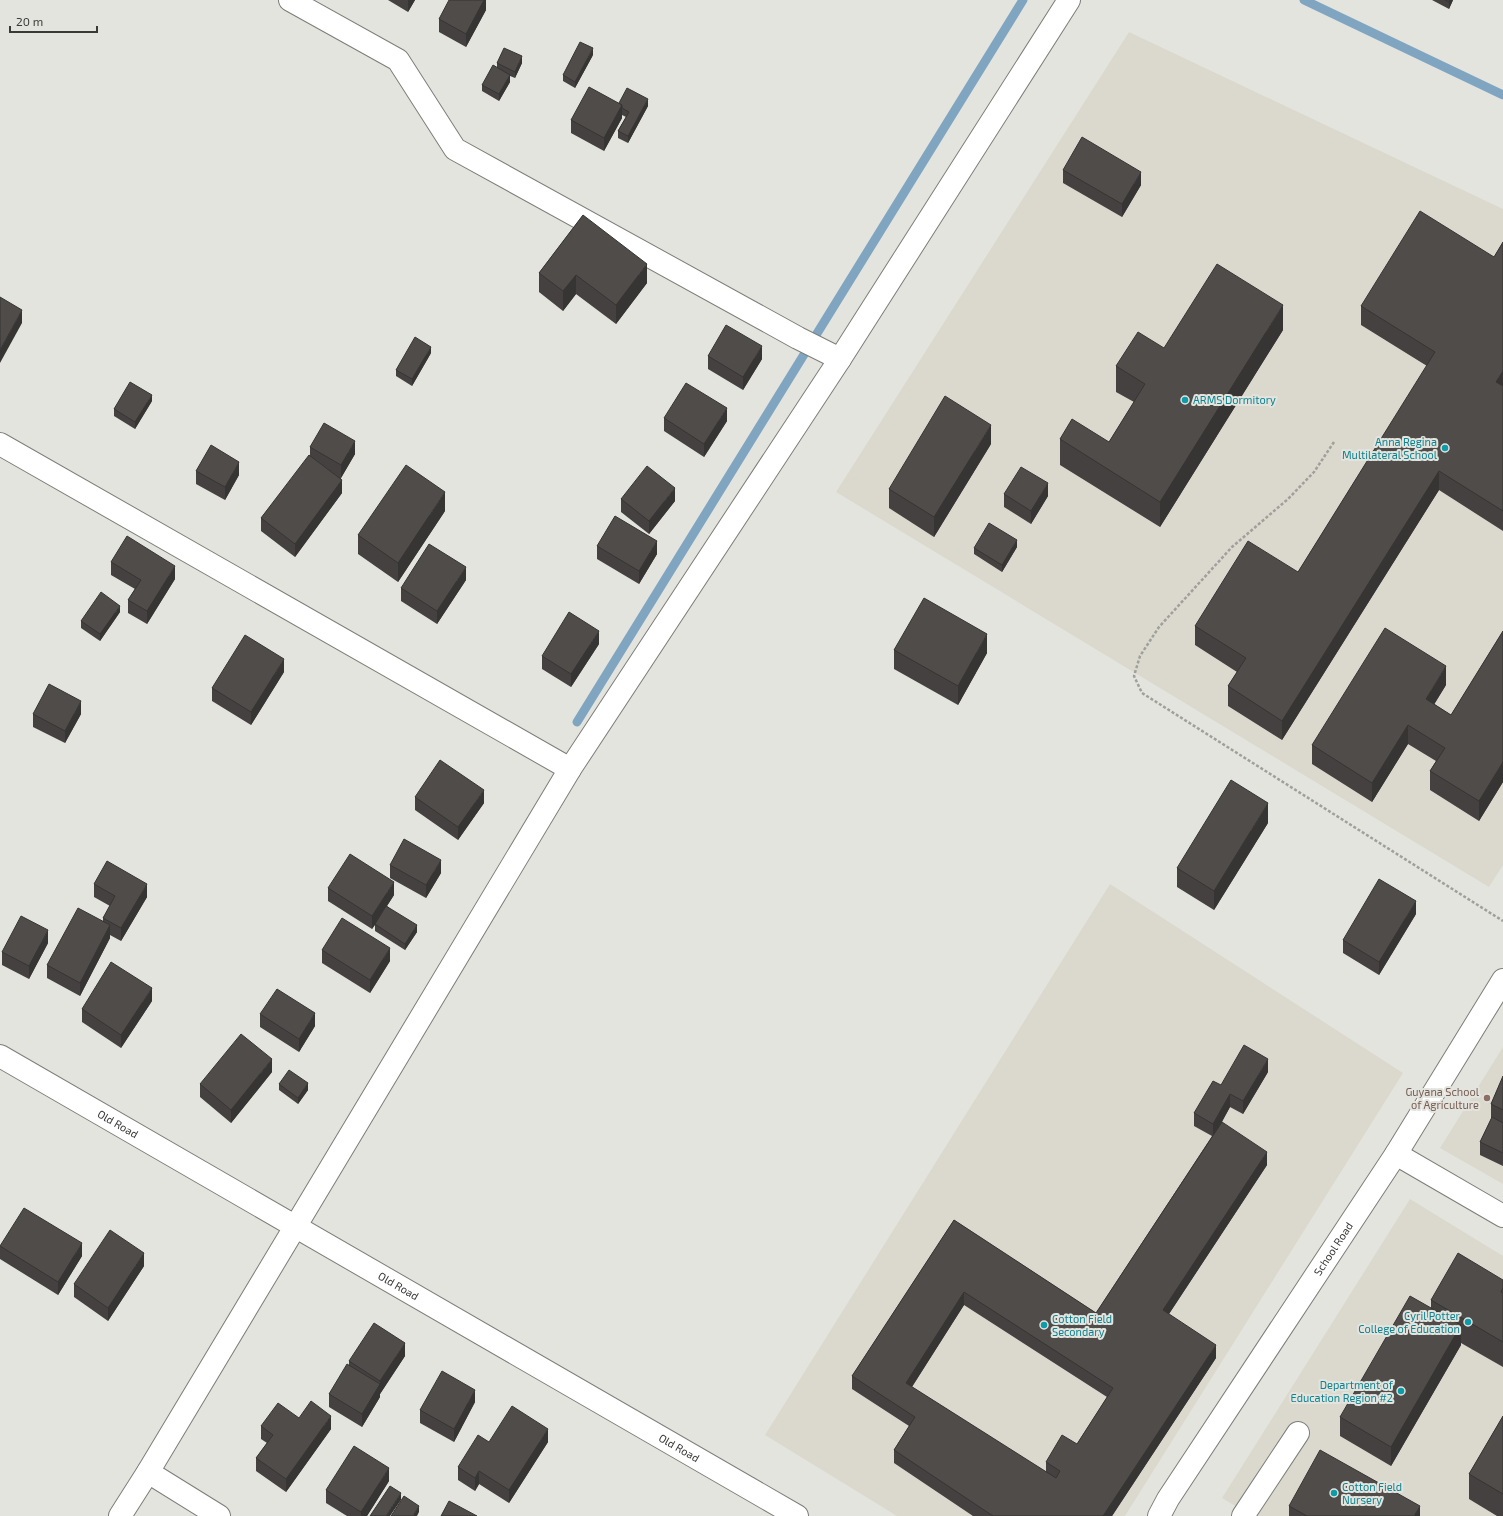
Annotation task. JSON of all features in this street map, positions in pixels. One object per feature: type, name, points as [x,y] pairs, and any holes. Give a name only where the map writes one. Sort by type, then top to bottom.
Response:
[{"type":"street","points":[[290,0],[398,60],[455,149],[798,338],[832,355]]},
{"type":"street","points":[[120,1516],[148,1472],[570,769],[832,355],[1070,0]]},
{"type":"street","points":[[0,444],[570,769]]},
{"type":"street","name":"School Road","points":[[1158,1516],[1396,1154],[1503,980]]},
{"type":"street","name":"Old Road","points":[[0,1056],[797,1516]]},
{"type":"street","points":[[1396,1154],[1503,1216]]},
{"type":"street","points":[[1243,1516],[1298,1433]]},
{"type":"street","points":[[148,1472],[219,1516]]},
{"type":"path","points":[[1334,442],[1314,472],[1294,494],[1232,547],[1159,627],[1140,656],[1134,676],[1142,692],[1503,921]]},
{"type":"shaded area","points":[[1129,32],[1503,209],[1503,865],[1489,887],[836,492]]},
{"type":"shaded area","points":[[1110,884],[1403,1073],[1125,1516],[897,1516],[765,1435]]},
{"type":"shaded area","name":"Guyana School of Agriculture","points":[[1503,1047],[1503,1184],[1440,1148]]},
{"type":"shaded area","points":[[1410,1199],[1503,1256],[1503,1516],[1252,1516],[1222,1498]]},
{"type":"building","points":[[449,0],[484,0],[466,34],[439,19]]},
{"type":"building","points":[[580,42],[593,48],[575,82],[563,75]]},
{"type":"building","points":[[504,48],[522,56],[515,72],[497,63]]},
{"type":"building","points":[[493,65],[510,75],[499,94],[482,85]]},
{"type":"building","points":[[589,87],[622,105],[604,138],[571,120]]},
{"type":"building","points":[[627,88],[648,99],[628,136],[618,131],[629,112],[622,108],[622,105],[619,103]]},
{"type":"building","points":[[1082,137],[1141,172],[1122,204],[1063,170]]},
{"type":"building","name":"Anna Regina Multilateral School","points":[[1420,211],[1494,257],[1503,242],[1503,371],[1496,382],[1503,386],[1503,511],[1439,471],[1282,721],[1228,686],[1246,658],[1195,626],[1248,541],[1298,572],[1435,352],[1361,306]]},
{"type":"building","points":[[583,215],[647,264],[616,305],[576,275],[563,291],[539,273]]},
{"type":"building","name":"ARMS Dormitory","points":[[1217,264],[1283,305],[1160,502],[1060,439],[1072,419],[1109,442],[1145,384],[1116,366],[1138,332],[1164,348]]},
{"type":"building","points":[[0,297],[22,310],[0,350]]},
{"type":"building","points":[[726,325],[762,346],[743,377],[708,356]]},
{"type":"building","points":[[415,337],[431,347],[412,379],[396,370]]},
{"type":"building","points":[[130,382],[152,395],[135,422],[114,409]]},
{"type":"building","points":[[686,383],[727,408],[704,444],[664,418]]},
{"type":"building","points":[[945,396],[991,425],[934,517],[889,489]]},
{"type":"building","points":[[324,423],[355,441],[341,465],[310,447]]},
{"type":"building","points":[[211,445],[239,462],[225,487],[196,471]]},
{"type":"building","points":[[309,455],[342,480],[295,544],[261,518]]},
{"type":"building","points":[[406,465],[445,492],[398,563],[358,535]]},
{"type":"building","points":[[647,466],[675,488],[649,521],[621,499]]},
{"type":"building","points":[[1021,467],[1048,483],[1031,511],[1004,494]]},
{"type":"building","points":[[615,516],[657,541],[639,571],[597,546]]},
{"type":"building","points":[[989,523],[1017,540],[1002,565],[974,548]]},
{"type":"building","points":[[127,536],[175,566],[147,611],[128,600],[141,580],[111,562]]},
{"type":"building","points":[[429,544],[466,567],[437,611],[401,588]]},
{"type":"building","points":[[101,592],[120,606],[100,634],[81,621]]},
{"type":"building","points":[[924,598],[987,634],[958,686],[894,650]]},
{"type":"building","points":[[569,612],[599,631],[571,674],[542,656]]},
{"type":"building","points":[[1385,628],[1446,666],[1426,699],[1451,715],[1503,631],[1503,762],[1479,801],[1430,771],[1445,748],[1408,725],[1372,783],[1312,745]]},
{"type":"building","points":[[245,635],[284,659],[251,712],[212,688]]},
{"type":"building","points":[[49,684],[81,701],[65,731],[33,714]]},
{"type":"building","points":[[440,760],[484,790],[458,827],[415,797]]},
{"type":"building","points":[[1231,780],[1268,803],[1214,891],[1177,868]]},
{"type":"building","points":[[404,839],[441,860],[426,885],[390,865]]},
{"type":"building","points":[[350,854],[394,882],[372,916],[328,888]]},
{"type":"building","points":[[107,861],[147,884],[121,928],[103,918],[115,896],[94,884]]},
{"type":"building","points":[[1379,879],[1416,901],[1379,962],[1343,940]]},
{"type":"building","points":[[386,906],[417,925],[405,944],[375,924]]},
{"type":"building","points":[[78,908],[110,925],[80,983],[47,965]]},
{"type":"building","points":[[21,916],[48,930],[29,966],[2,952]]},
{"type":"building","points":[[342,918],[390,948],[370,980],[322,950]]},
{"type":"building","points":[[111,962],[152,988],[121,1035],[82,1009]]},
{"type":"building","points":[[277,989],[315,1013],[299,1039],[260,1014]]},
{"type":"building","points":[[241,1034],[272,1059],[231,1110],[200,1084]]},
{"type":"building","points":[[1244,1045],[1268,1059],[1243,1101],[1230,1094],[1213,1124],[1194,1113],[1213,1081],[1221,1085]]},
{"type":"building","points":[[289,1070],[308,1083],[298,1098],[279,1084]]},
{"type":"building","points":[[1503,1076],[1503,1110],[1491,1104]]},
{"type":"building","points":[[1492,1117],[1503,1123],[1503,1153],[1480,1142]]},
{"type":"building","name":"Cotton Field Secondary","points":[[1222,1122],[1267,1152],[1163,1310],[1216,1345],[1103,1516],[993,1516],[894,1450],[915,1417],[852,1376],[954,1220],[1096,1313]],"holes":[[[964,1292],[1113,1388],[1077,1444],[1062,1435],[1046,1462],[1060,1471],[1056,1478],[906,1383]]]},
{"type":"building","points":[[24,1208],[82,1243],[58,1282],[0,1246]]},
{"type":"building","points":[[110,1230],[144,1253],[108,1308],[74,1284]]},
{"type":"building","points":[[1458,1253],[1503,1280],[1503,1288],[1501,1292],[1503,1293],[1503,1342],[1431,1300]]},
{"type":"building","name":"Department of Education Region #2","points":[[1410,1296],[1461,1325],[1391,1447],[1340,1417]]},
{"type":"building","points":[[374,1323],[405,1343],[380,1381],[349,1361]]},
{"type":"building","points":[[347,1364],[380,1384],[362,1414],[329,1394]]},
{"type":"building","points":[[442,1371],[475,1390],[454,1429],[420,1410]]},
{"type":"building","points":[[311,1401],[331,1416],[286,1479],[256,1458],[273,1435],[261,1426],[278,1403],[299,1418]]},
{"type":"building","points":[[512,1406],[548,1429],[509,1490],[479,1471],[475,1478],[458,1467],[478,1435],[489,1442]]},
{"type":"building","points":[[1503,1416],[1503,1494],[1469,1474]]},
{"type":"building","points":[[354,1446],[389,1468],[361,1512],[326,1490]]},
{"type":"building","points":[[1320,1450],[1420,1506],[1414,1516],[1307,1516],[1289,1506]]},
{"type":"building","points":[[390,1486],[401,1493],[386,1516],[370,1516]]},
{"type":"building","points":[[404,1496],[419,1506],[413,1516],[391,1516]]},
{"type":"building","points":[[449,1501],[477,1516],[441,1516]]},
{"type":"waterway","points":[[577,722],[1023,0]]},
{"type":"waterway","points":[[1304,0],[1503,95]]},
{"type":"place","name":"ARMS Dormitory","points":[[1185,400]]},
{"type":"place","name":"Anna Regina Multilateral School","points":[[1445,448]]},
{"type":"place","name":"Guyana School of Agriculture","points":[[1487,1098]]},
{"type":"place","name":"Cyril Potter College of Education","points":[[1468,1322]]},
{"type":"place","name":"Cotton Field Secondary","points":[[1044,1325]]},
{"type":"place","name":"Department of Education Region #2","points":[[1401,1391]]},
{"type":"place","name":"Cotton Field Nursery","points":[[1334,1493]]}]
